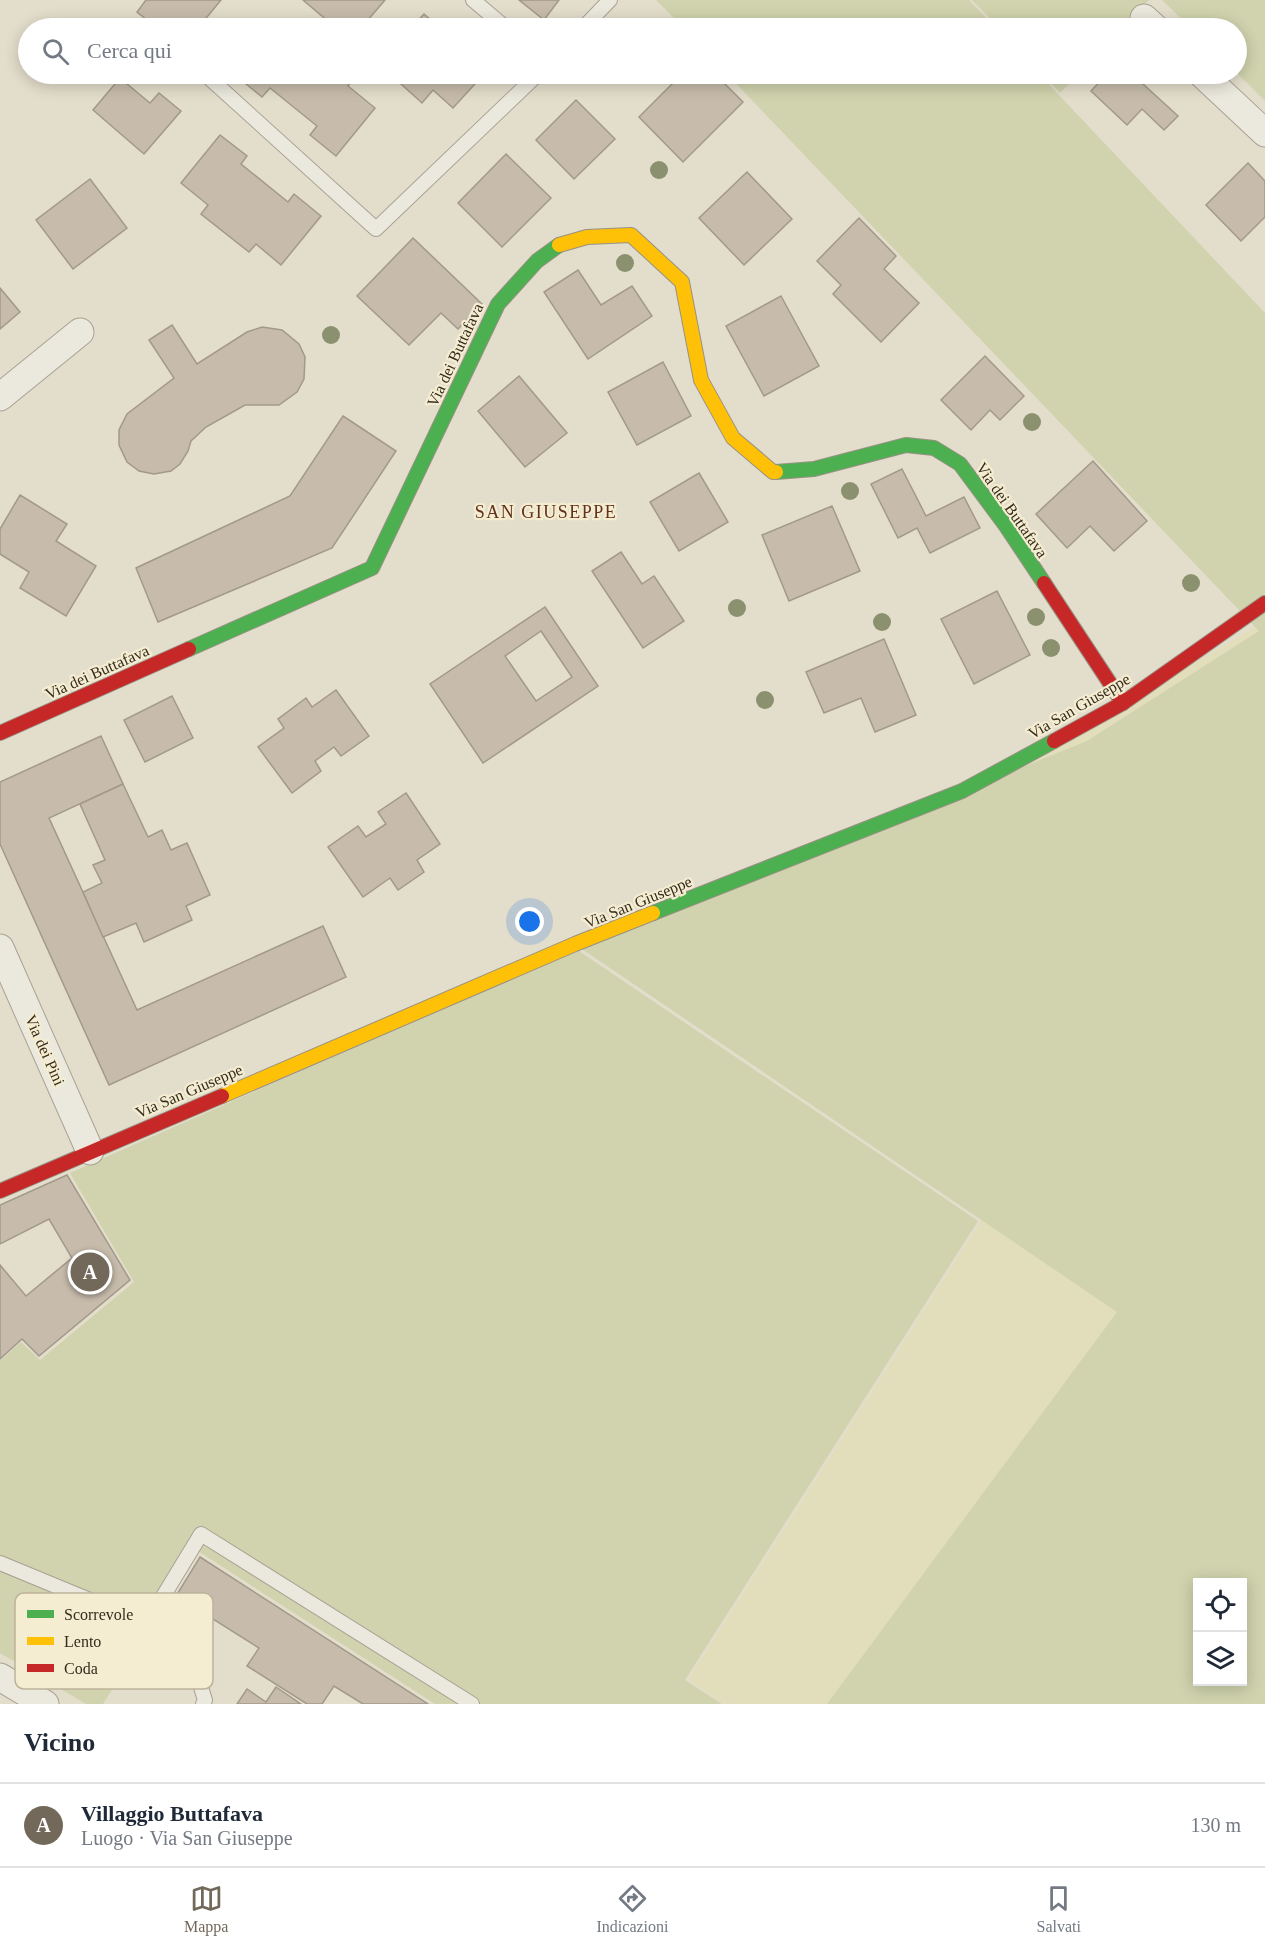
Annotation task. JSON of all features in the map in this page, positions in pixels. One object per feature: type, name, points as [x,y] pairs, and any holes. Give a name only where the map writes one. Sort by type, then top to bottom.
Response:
[{"type":"street","points":[[1213,84],[1265,133]]},
{"type":"street","name":"Via dei Buttafava","points":[[0,734],[372,568],[498,304],[525,273],[560,243],[594,236],[632,235],[682,282],[701,380],[733,438],[773,472],[814,469],[906,445],[934,448],[960,464],[1006,526],[1123,703]]},
{"type":"street","points":[[0,397],[80,332]]},
{"type":"street","name":"Via San Giuseppe","points":[[0,1191],[575,944],[962,791],[1123,703],[1265,603]]},
{"type":"street","name":"Via dei Pini","points":[[0,948],[90,1152]]},
{"type":"street","points":[[0,1677],[15,1686]]},
{"type":"street","points":[[20,1689],[45,1704]]},
{"type":"lane","points":[[473,0],[494,18]]},
{"type":"lane","points":[[593,18],[610,0]]},
{"type":"lane","points":[[216,84],[376,229],[528,84]]},
{"type":"lane","points":[[165,1593],[201,1534],[472,1704]]},
{"type":"lane","points":[[0,1563],[73,1593]]},
{"type":"lane","points":[[202,1689],[205,1700],[203,1704]]},
{"type":"shaded area","points":[[1265,621],[1265,1704],[724,1704],[688,1680],[983,1218],[973,795]]},
{"type":"green space","points":[[656,0],[969,0],[986,18],[674,18]]},
{"type":"green space","points":[[972,0],[1149,0],[1132,18],[989,18]]},
{"type":"green space","points":[[1162,0],[1265,0],[1265,101],[1247,83],[1247,18],[1181,18]]},
{"type":"green space","points":[[737,84],[1048,84],[1265,313],[1265,1704],[827,1704],[1117,1312],[579,947],[1087,741],[1259,631]]},
{"type":"green space","points":[[1051,84],[1069,84],[1060,93]]},
{"type":"green space","points":[[576,949],[978,1221],[685,1680],[722,1704],[435,1704],[198,1551],[172,1593],[15,1593],[15,1662],[0,1653],[0,1361],[21,1342],[40,1360],[134,1282],[70,1173]]},
{"type":"green space","points":[[61,1689],[112,1689],[103,1704],[86,1704]]},
{"type":"building","points":[[146,0],[221,0],[206,18],[144,18],[137,12]]},
{"type":"building","points":[[303,0],[385,0],[370,18],[324,18]]},
{"type":"building","points":[[519,0],[559,0],[546,18],[542,18]]},
{"type":"building","points":[[115,84],[127,84],[150,103],[159,93],[181,111],[144,154],[93,110]]},
{"type":"building","points":[[246,84],[350,84],[348,86],[375,108],[336,156],[310,135],[317,126],[270,88],[262,97]]},
{"type":"building","points":[[401,84],[475,84],[453,108],[433,90],[422,103]]},
{"type":"building","points":[[672,84],[725,84],[743,102],[683,162],[639,117]]},
{"type":"building","points":[[1098,84],[1143,84],[1178,116],[1164,130],[1142,109],[1127,125],[1091,91]]},
{"type":"building","points":[[576,100],[615,139],[574,179],[536,140]]},
{"type":"building","points":[[220,135],[247,156],[241,164],[288,202],[294,194],[321,216],[281,265],[256,244],[249,252],[201,214],[208,205],[181,183]]},
{"type":"building","points":[[506,154],[551,198],[502,247],[458,203]]},
{"type":"building","points":[[1248,163],[1265,181],[1265,217],[1241,241],[1206,205]]},
{"type":"building","points":[[747,172],[792,219],[744,265],[699,218]]},
{"type":"building","points":[[90,179],[127,228],[73,269],[36,220]]},
{"type":"building","points":[[859,218],[896,256],[884,269],[919,303],[881,342],[833,294],[841,285],[817,261]]},
{"type":"building","points":[[413,238],[482,304],[458,329],[441,313],[409,345],[357,296]]},
{"type":"building","points":[[578,270],[601,305],[632,286],[652,316],[588,359],[544,292]]},
{"type":"building","points":[[0,288],[20,312],[0,329]]},
{"type":"building","points":[[781,296],[819,366],[764,396],[726,326]]},
{"type":"building","points":[[172,325],[197,364],[247,332],[262,327],[282,330],[299,344],[305,357],[304,379],[297,392],[279,405],[245,405],[206,427],[191,441],[180,464],[171,471],[154,474],[139,471],[127,462],[119,445],[119,430],[127,414],[174,378],[149,340]]},
{"type":"building","points":[[985,356],[1024,396],[1000,420],[990,410],[971,430],[941,400]]},
{"type":"building","points":[[663,362],[691,416],[637,445],[608,392]]},
{"type":"building","points":[[519,376],[567,433],[525,467],[478,411]]},
{"type":"building","points":[[343,416],[396,451],[332,548],[158,622],[136,568],[290,496]]},
{"type":"building","points":[[1093,461],[1147,521],[1114,551],[1090,526],[1067,548],[1036,514]]},
{"type":"building","points":[[902,469],[926,516],[964,497],[980,528],[930,553],[917,528],[898,538],[871,484]]},
{"type":"building","points":[[699,473],[728,522],[679,551],[650,502]]},
{"type":"building","points":[[20,495],[67,524],[56,541],[96,566],[66,616],[20,588],[29,572],[0,554],[0,529]]},
{"type":"building","points":[[832,506],[860,571],[789,601],[762,535]]},
{"type":"building","points":[[621,552],[642,584],[654,576],[684,621],[643,648],[592,571]]},
{"type":"building","points":[[997,591],[1030,655],[974,684],[941,619]]},
{"type":"building","points":[[545,607],[598,686],[483,763],[430,684]],"holes":[[[541,631],[572,677],[536,701],[505,656]]]},
{"type":"building","points":[[884,639],[916,715],[875,732],[861,698],[824,713],[806,672]]},
{"type":"building","points":[[336,690],[369,736],[341,756],[334,747],[315,761],[321,771],[292,793],[258,747],[284,728],[278,719],[306,698],[312,707]]},
{"type":"building","points":[[172,696],[193,738],[145,762],[124,720]]},
{"type":"building","points":[[101,736],[123,784],[49,818],[137,1010],[323,926],[346,977],[109,1085],[0,844],[0,782]]},
{"type":"building","points":[[123,784],[148,837],[162,830],[171,850],[187,843],[210,895],[186,906],[192,920],[144,942],[136,923],[103,937],[83,892],[102,883],[93,865],[105,860],[80,804]]},
{"type":"building","points":[[406,793],[440,844],[417,860],[424,872],[398,890],[390,878],[363,897],[328,847],[358,826],[366,837],[386,824],[378,812]]},
{"type":"building","points":[[67,1175],[130,1280],[39,1356],[22,1339],[0,1359],[0,1265],[26,1296],[72,1258],[49,1219],[0,1244],[0,1205]]},
{"type":"building","points":[[200,1557],[428,1704],[363,1704],[334,1686],[322,1704],[307,1704],[247,1666],[259,1648],[213,1619],[213,1593],[178,1593]]},
{"type":"building","points":[[276,1687],[301,1704],[237,1704],[247,1689],[266,1702]]},
{"type":"traffic: fast","points":[[189,649],[372,568],[498,304],[537,261],[559,245]]},
{"type":"traffic: fast","points":[[776,472],[814,469],[906,445],[934,448],[960,464],[1006,526],[1044,583]]},
{"type":"traffic: fast","points":[[653,913],[962,791],[1054,741]]},
{"type":"traffic: slow","points":[[559,245],[587,237],[631,235],[682,282],[701,380],[733,438],[773,472],[776,472]]},
{"type":"traffic: slow","points":[[222,1096],[575,944],[653,913]]},
{"type":"traffic: jam","points":[[1044,583],[1123,703]]},
{"type":"traffic: jam","points":[[1054,741],[1123,703],[1265,603]]},
{"type":"traffic: jam","points":[[0,733],[189,649]]},
{"type":"traffic: jam","points":[[0,1191],[222,1096]]},
{"type":"place","name":"Villaggio Buttafava","points":[[90,1272]]},
{"type":"district","name":"SAN GIUSEPPE","points":[[546,512]]}]
